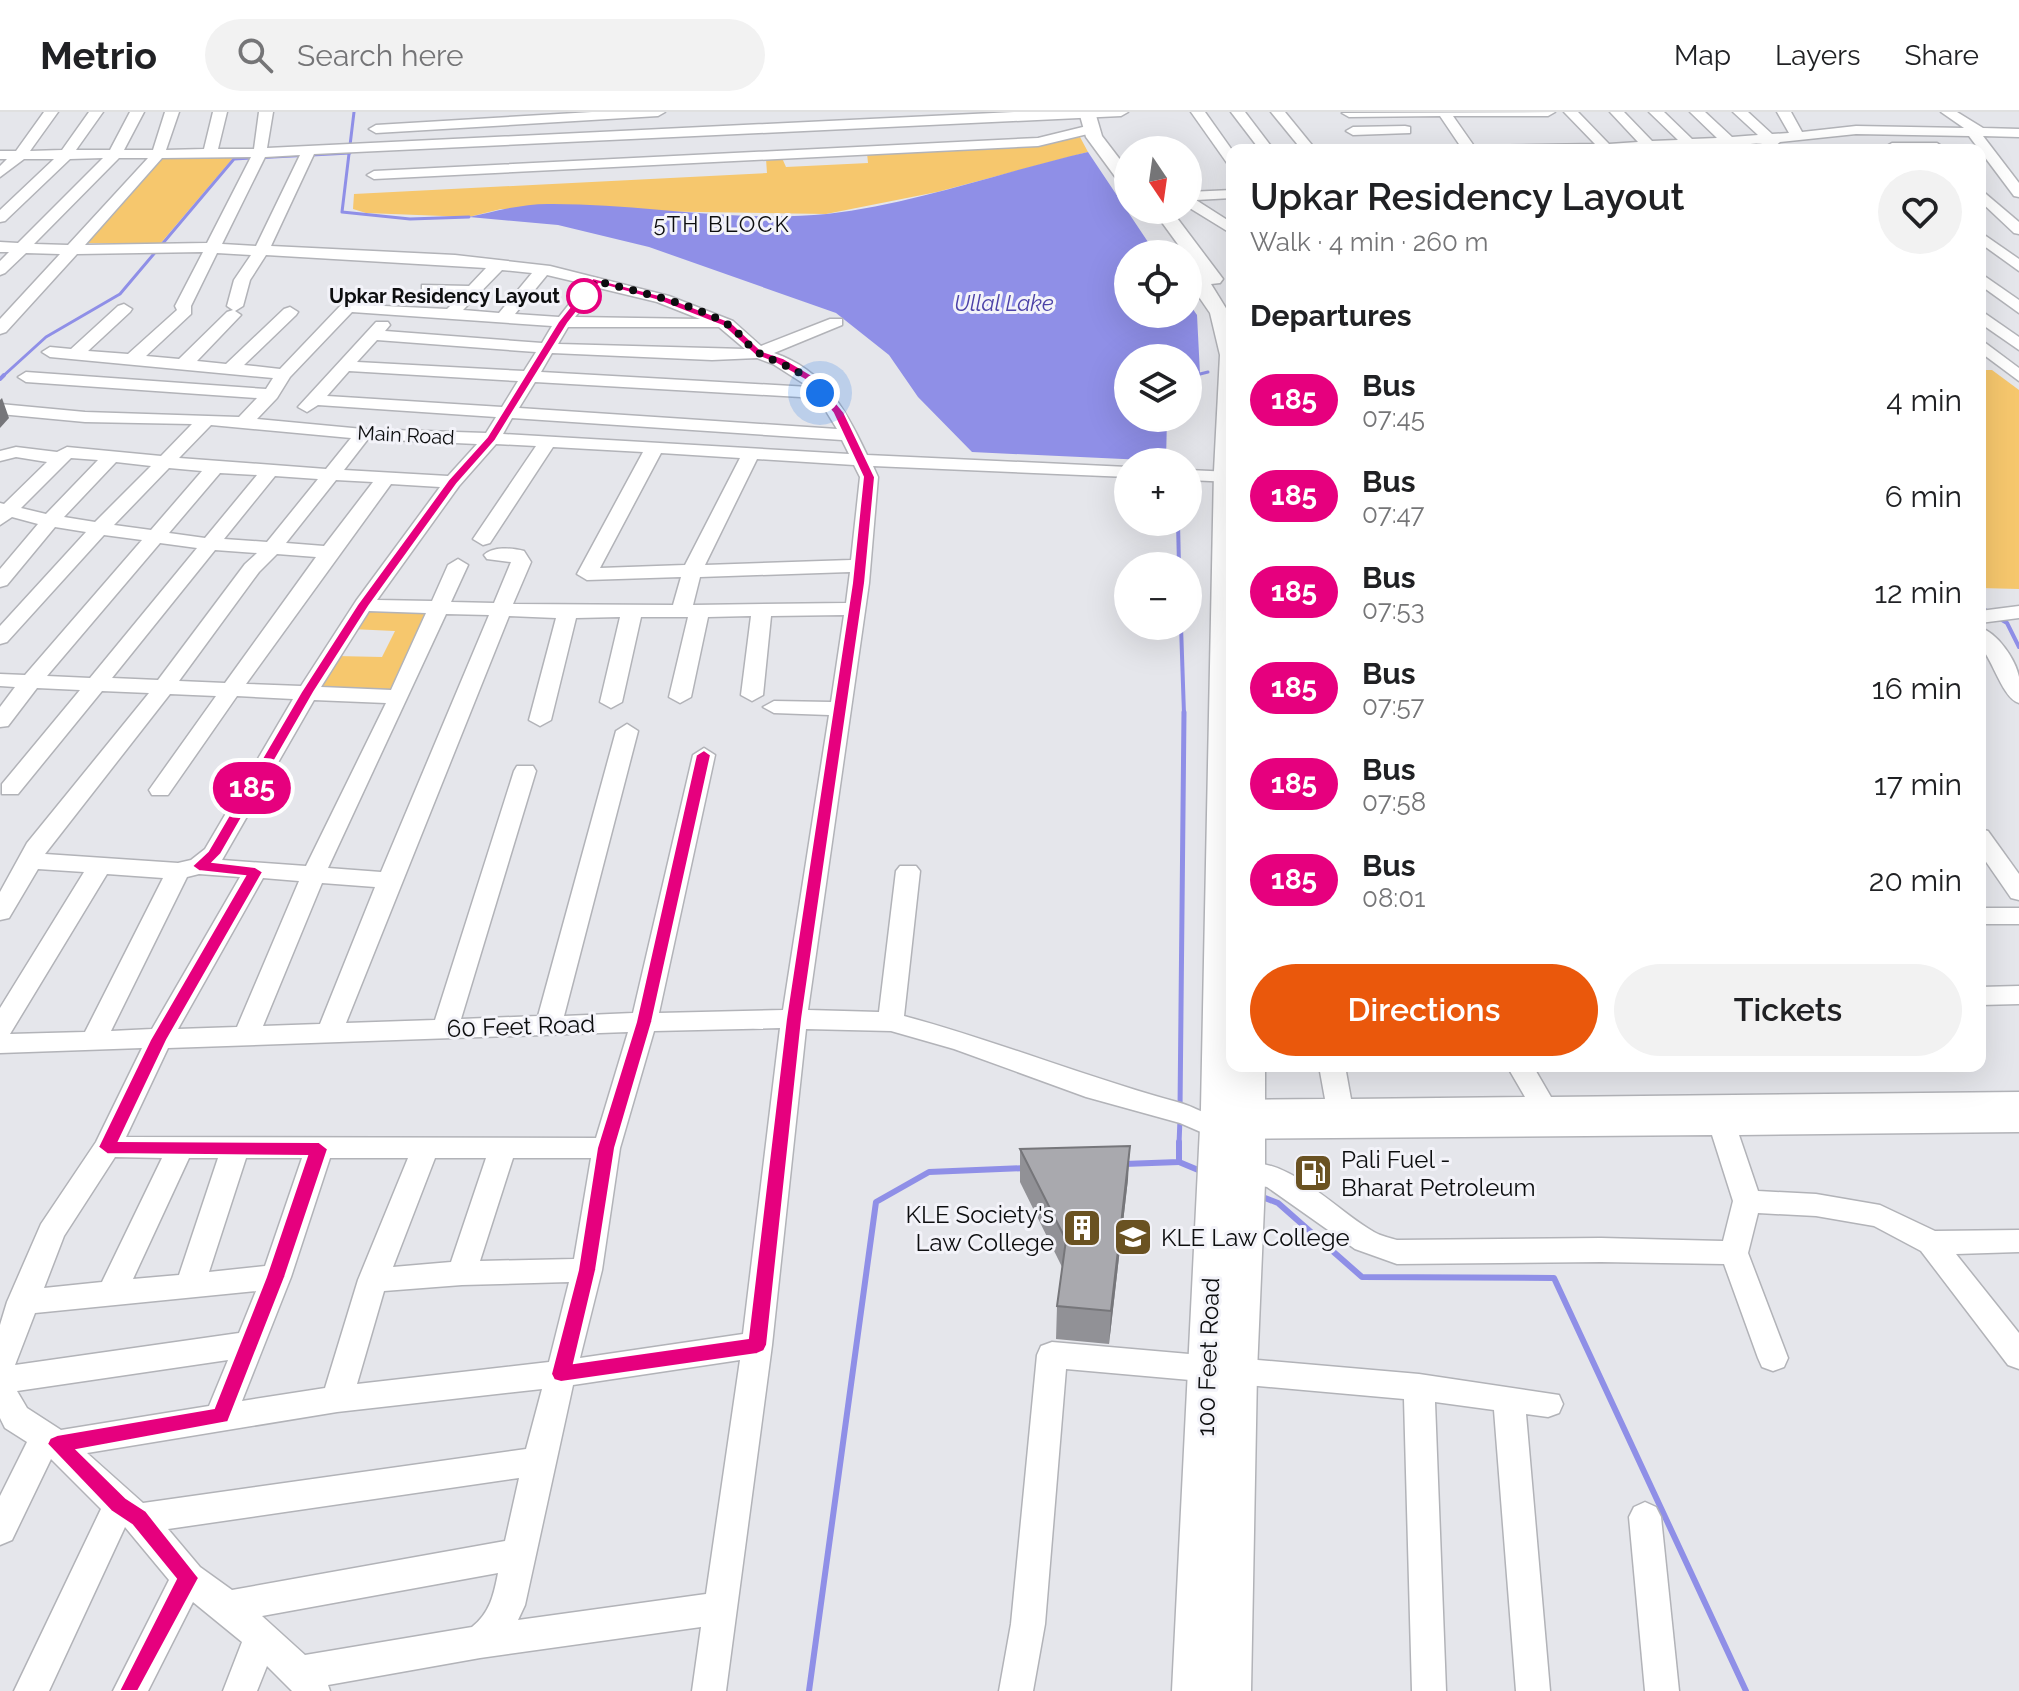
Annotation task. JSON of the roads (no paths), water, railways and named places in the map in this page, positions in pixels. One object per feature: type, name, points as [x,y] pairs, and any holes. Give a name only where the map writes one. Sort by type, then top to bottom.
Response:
[{"type":"main road","points":[[1095,116],[1094,137],[1114,154]]},
{"type":"main road","points":[[1173,224],[1226,295]]},
{"type":"main road","name":"100 Feet Road","points":[[1202,288],[1223,319],[1226,330]]},
{"type":"main road","name":"100 Feet Road","points":[[1194,1691],[1223,1371],[1235,1182],[1211,1117],[1226,552]]},
{"type":"main road","name":"100 Feet Road","points":[[1211,1117],[1245,1072]]},
{"type":"main road","name":"100 Feet Road","points":[[1223,1371],[1229,1691]]},
{"type":"street","points":[[0,173],[20,155],[51,112]]},
{"type":"street","points":[[0,218],[65,156],[96,112]]},
{"type":"street","points":[[0,270],[114,155],[137,112]]},
{"type":"street","points":[[0,329],[158,154],[172,112]]},
{"type":"street","points":[[210,154],[220,113],[240,112]]},
{"type":"street","points":[[134,358],[185,311],[185,300],[260,153],[266,112]]},
{"type":"street","points":[[378,112],[378,149]]},
{"type":"street","points":[[376,129],[429,118],[654,112]]},
{"type":"street","points":[[768,112],[783,153]]},
{"type":"street","points":[[0,155],[378,149],[1022,114],[1095,116],[1121,112]]},
{"type":"street","points":[[1198,112],[1226,152]]},
{"type":"street","points":[[1238,112],[1262,144]]},
{"type":"street","points":[[1278,112],[1304,144]]},
{"type":"street","points":[[1349,113],[1548,112]]},
{"type":"street","points":[[1571,112],[1601,144]]},
{"type":"street","points":[[1617,112],[1647,144]]},
{"type":"street","points":[[1656,112],[1689,144]]},
{"type":"street","points":[[1697,112],[1732,144]]},
{"type":"street","points":[[1740,112],[1774,144]]},
{"type":"street","points":[[1784,112],[1812,144]]},
{"type":"street","points":[[1948,112],[1984,144]]},
{"type":"street","points":[[1441,129],[1443,113]]},
{"type":"street","points":[[1496,113],[1524,144]]},
{"type":"street","points":[[1529,113],[1556,144]]},
{"type":"street","points":[[579,114],[580,167]]},
{"type":"street","points":[[374,175],[1038,142],[1095,116]]},
{"type":"street","points":[[1917,119],[1938,132]]},
{"type":"street","points":[[1701,144],[1726,139],[1802,136],[1836,127],[1979,137],[2017,136]]},
{"type":"street","points":[[1353,131],[1441,129],[1463,144]]},
{"type":"street","points":[[1875,130],[1885,144]]},
{"type":"street","points":[[1955,144],[1979,137]]},
{"type":"street","points":[[1986,147],[2019,193]]},
{"type":"street","points":[[184,364],[234,310],[242,280],[262,250],[309,150]]},
{"type":"street","points":[[1202,197],[1226,195]]},
{"type":"street","points":[[1202,208],[1226,226]]},
{"type":"street","points":[[1987,208],[2019,230]]},
{"type":"street","points":[[1986,241],[2019,266]]},
{"type":"street","points":[[0,247],[70,250],[169,246],[455,260],[543,270],[650,295],[727,324],[759,353],[779,360],[811,379],[838,412],[869,477],[854,609],[794,1019],[757,1345],[709,1691]]},
{"type":"street","points":[[455,260],[428,288],[473,291]]},
{"type":"street","points":[[450,315],[498,265]]},
{"type":"street","points":[[1986,269],[2019,266]]},
{"type":"street","points":[[503,318],[543,270]]},
{"type":"street","points":[[93,1041],[189,868],[214,854],[308,692],[363,605],[453,482],[491,439],[563,322],[596,281]]},
{"type":"street","points":[[1986,283],[2019,308]]},
{"type":"street","points":[[626,324],[650,295]]},
{"type":"street","points":[[244,422],[271,394],[284,374],[348,307],[563,322],[727,324]]},
{"type":"street","points":[[75,354],[124,309]]},
{"type":"street","points":[[290,427],[395,310]]},
{"type":"street","points":[[230,369],[290,312]]},
{"type":"street","points":[[1986,319],[2017,342]]},
{"type":"street","points":[[372,335],[547,348],[712,355],[759,353],[836,322]]},
{"type":"street","points":[[1986,344],[2017,342]]},
{"type":"street","points":[[1986,349],[2019,376]]},
{"type":"street","points":[[50,352],[284,374]]},
{"type":"street","points":[[344,366],[820,393]]},
{"type":"street","points":[[26,377],[271,394]]},
{"type":"street","points":[[314,400],[849,435]]},
{"type":"street","name":"Main Road","points":[[0,409],[85,417],[207,419],[363,434],[1114,471]]},
{"type":"street","points":[[0,638],[8,620],[207,419]]},
{"type":"street","points":[[0,912],[31,861],[35,848],[165,686],[252,568],[272,549],[363,434]]},
{"type":"street","points":[[329,1033],[521,562],[517,555],[488,547],[548,441]]},
{"type":"street","points":[[655,447],[587,574],[859,566]]},
{"type":"street","points":[[0,456],[16,452],[61,458]]},
{"type":"street","points":[[3,513],[67,452],[215,467],[453,482]]},
{"type":"street","points":[[680,697],[692,571],[751,453]]},
{"type":"street","points":[[4,571],[112,456]]},
{"type":"street","points":[[0,721],[215,467]]},
{"type":"street","points":[[10,789],[93,683],[271,470]]},
{"type":"street","points":[[1202,476],[1226,477]]},
{"type":"street","points":[[160,790],[328,552],[385,479]]},
{"type":"street","points":[[3,513],[208,544],[328,552]]},
{"type":"street","points":[[246,1036],[313,875],[399,697],[458,565]]},
{"type":"street","points":[[363,605],[567,612],[854,609]]},
{"type":"street","points":[[752,695],[762,610]]},
{"type":"street","points":[[611,702],[632,611]]},
{"type":"street","points":[[540,720],[567,612]]},
{"type":"street","points":[[1994,618],[1998,653],[2019,697]]},
{"type":"street","points":[[0,680],[399,697]]},
{"type":"street","points":[[774,707],[839,709]]},
{"type":"street","points":[[549,1025],[627,731]]},
{"type":"street","points":[[480,1642],[494,1631],[508,1605],[539,1461],[587,1270],[606,1148],[644,1022],[704,755]]},
{"type":"street","points":[[445,1029],[525,771]]},
{"type":"street","points":[[1986,851],[2019,892]]},
{"type":"street","points":[[31,861],[389,880]]},
{"type":"street","points":[[0,1029],[99,867]]},
{"type":"street","points":[[891,1022],[908,871]]},
{"type":"street","points":[[0,1364],[51,1232],[107,1147],[159,1040],[255,872]]},
{"type":"street","points":[[1986,916],[2019,916]]},
{"type":"street","points":[[1986,996],[2019,995]]},
{"type":"street","name":"60 Feet Road","points":[[0,1044],[644,1022],[794,1019],[891,1022],[961,1041],[1095,1090],[1211,1117]]},
{"type":"street","points":[[1333,1072],[1340,1110]]},
{"type":"street","points":[[1523,1072],[1545,1109]]},
{"type":"street","points":[[1211,1117],[1719,1115],[2019,1102]]},
{"type":"street","points":[[1211,1117],[1340,1110],[1545,1109],[2019,1122]]},
{"type":"street","points":[[1719,1115],[1747,1201],[1734,1253],[1773,1358]]},
{"type":"street","points":[[107,1147],[606,1148]]},
{"type":"street","points":[[337,1399],[373,1280],[426,1147]]},
{"type":"street","points":[[111,1295],[180,1148]]},
{"type":"street","points":[[462,1273],[503,1148]]},
{"type":"street","points":[[189,1287],[235,1149]]},
{"type":"street","points":[[221,1416],[276,1277],[319,1149]]},
{"type":"street","points":[[1235,1182],[1274,1177],[1365,1241],[1397,1252],[1601,1250],[1734,1253]]},
{"type":"street","points":[[1747,1201],[1816,1205],[1880,1216],[1931,1243],[2019,1356]]},
{"type":"street","points":[[1931,1243],[2019,1241]]},
{"type":"street","points":[[373,1280],[462,1273],[587,1270]]},
{"type":"street","points":[[22,1302],[276,1277]]},
{"type":"street","points":[[0,1380],[250,1344]]},
{"type":"street","points":[[52,1440],[337,1399],[561,1374],[757,1345]]},
{"type":"street","points":[[1016,1691],[1028,1624],[1052,1355],[1419,1387],[1548,1404]]},
{"type":"street","points":[[1419,1387],[1429,1691]]},
{"type":"street","points":[[0,1389],[16,1418],[52,1440],[129,1511],[188,1578],[228,1607],[306,1682],[480,1642],[721,1608]]},
{"type":"street","points":[[1509,1399],[1533,1691]]},
{"type":"street","points":[[0,1530],[52,1440]]},
{"type":"street","points":[[129,1511],[539,1461]]},
{"type":"street","points":[[31,1691],[129,1511]]},
{"type":"street","points":[[1645,1517],[1662,1691]]},
{"type":"street","points":[[228,1607],[519,1554]]},
{"type":"street","points":[[130,1691],[188,1578]]},
{"type":"street","points":[[240,1691],[261,1637]]},
{"type":"water","name":"Ullal Lake","points":[[1088,152],[1114,191],[1114,224],[1136,224],[1147,240],[1114,240],[1114,328],[1198,328],[1198,344],[1114,344],[1114,432],[1167,432],[1166,448],[1114,448],[1114,459],[972,452],[918,397],[889,355],[836,313],[649,247],[558,225],[469,217],[542,204],[724,215],[827,214],[893,203]]},
{"type":"waterway","points":[[349,153],[354,112]]},
{"type":"waterway","points":[[2,377],[46,337],[120,294],[234,159],[349,153]]},
{"type":"waterway","points":[[349,153],[342,212],[410,219],[469,217]]},
{"type":"waterway","points":[[1202,374],[1208,372]]},
{"type":"waterway","points":[[1178,536],[1179,552]]},
{"type":"waterway","points":[[1986,611],[2007,623],[2019,647]]},
{"type":"waterway","points":[[1181,640],[1184,714]]},
{"type":"waterway","points":[[1180,1109],[1184,714]]},
{"type":"waterway","points":[[1179,1144],[1180,1119]]},
{"type":"waterway","points":[[1179,1144],[1179,1162]]},
{"type":"waterway","points":[[1124,1164],[1179,1162]]},
{"type":"waterway","points":[[1179,1162],[1203,1172]]},
{"type":"waterway","points":[[809,1691],[876,1202],[929,1172],[1026,1168]]},
{"type":"waterway","points":[[1260,1196],[1278,1203],[1362,1277],[1554,1278],[1746,1691]]},
{"type":"place","name":"Upkar Residency Layout","points":[[584,296]]},
{"type":"place","name":"Pali Fuel - Bharat Petroleum","points":[[1313,1173]]},
{"type":"place","name":"KLE Society's Law College","points":[[1082,1228]]},
{"type":"place","name":"KLE Law College","points":[[1133,1237]]},
{"type":"district","name":"5TH BLOCK","points":[[722,224]]}]
